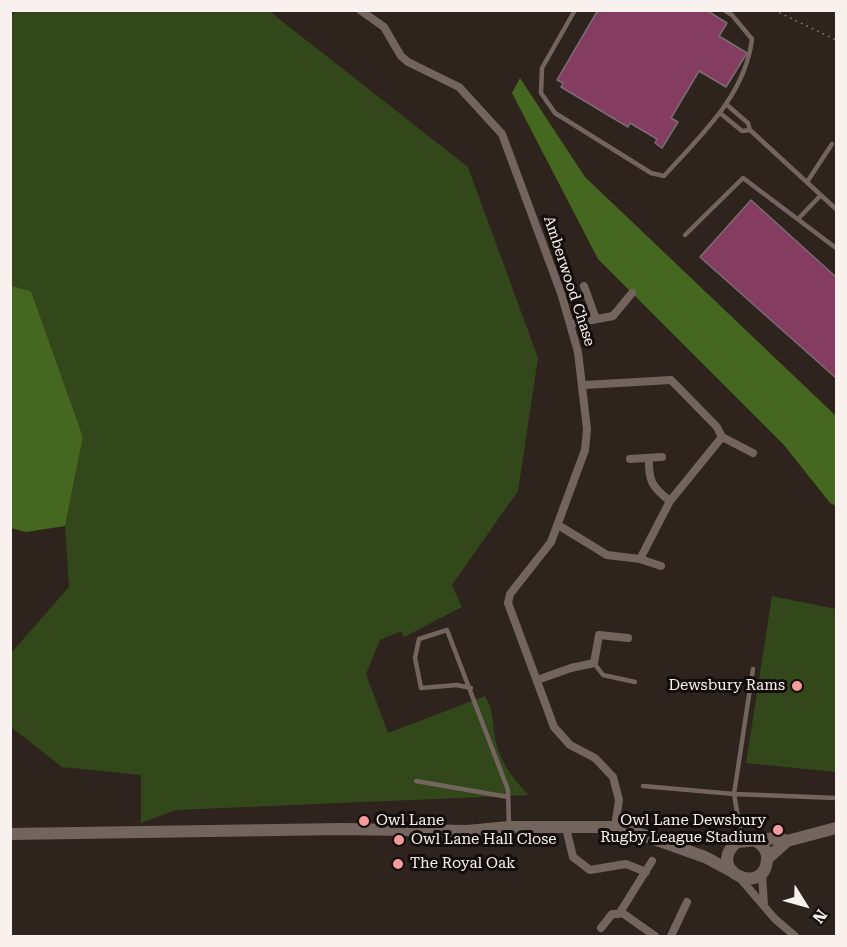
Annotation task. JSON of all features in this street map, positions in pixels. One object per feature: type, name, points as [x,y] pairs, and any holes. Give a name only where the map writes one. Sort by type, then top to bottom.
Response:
[{"type":"main road","points":[[10,834],[342,829],[467,831],[509,827],[615,827],[705,857],[736,874],[754,878],[762,873],[767,859],[766,850],[756,841]]},
{"type":"main road","points":[[767,859],[787,841],[837,828]]},
{"type":"main road","points":[[736,874],[728,864],[728,854],[732,846],[742,840],[777,838],[787,841]]},
{"type":"main road","points":[[705,857],[728,854]]},
{"type":"street","name":"Amberwood Chase","points":[[360,10],[384,27],[401,56],[408,62],[459,87],[502,134],[571,324],[584,385],[587,429],[585,450],[551,542],[510,594],[508,603],[509,612],[554,727],[561,738],[595,758],[613,777],[619,800],[615,827]]},
{"type":"street","points":[[584,286],[596,319]]},
{"type":"street","points":[[571,324],[613,316],[633,293]]},
{"type":"street","points":[[584,385],[671,380],[717,427],[722,437],[753,453]]},
{"type":"street","points":[[640,559],[670,501],[722,437]]},
{"type":"street","points":[[630,459],[662,457]]},
{"type":"street","points":[[649,459],[648,474],[652,487],[670,501]]},
{"type":"street","points":[[558,525],[607,555],[640,559],[661,566]]},
{"type":"street","points":[[537,680],[594,663],[599,635],[628,638]]},
{"type":"street","points":[[566,828],[573,857],[590,870],[626,864],[646,872]]},
{"type":"street","points":[[601,928],[612,915],[621,912],[652,861]]},
{"type":"street","points":[[762,873],[764,906]]},
{"type":"street","points":[[736,874],[795,936]]},
{"type":"street","points":[[671,936],[687,902]]},
{"type":"street","points":[[621,912],[655,936]]},
{"type":"lane","points":[[575,10],[542,68],[541,93],[555,113],[651,173],[664,176],[727,105],[750,60],[752,39],[732,15],[724,10]]},
{"type":"lane","points":[[727,105],[748,123],[750,130],[837,209]]},
{"type":"lane","points":[[720,113],[742,131],[750,130]]},
{"type":"lane","points":[[807,182],[832,144]]},
{"type":"lane","points":[[686,235],[743,178],[837,248]]},
{"type":"lane","points":[[798,219],[821,195]]},
{"type":"lane","points":[[471,688],[457,685],[421,688],[415,658],[419,639],[447,630],[471,688],[508,796],[509,827]]},
{"type":"lane","points":[[594,663],[603,675],[634,682]]},
{"type":"lane","points":[[742,840],[734,794],[753,669]]},
{"type":"lane","points":[[417,781],[508,796]]},
{"type":"lane","points":[[643,786],[734,794],[837,798]]},
{"type":"path","points":[[774,10],[837,40]]},
{"type":"green space","points":[[16,10],[269,11],[468,167],[538,358],[518,491],[452,585],[462,607],[404,637],[401,631],[380,640],[366,674],[388,733],[485,696],[491,711],[495,738],[503,762],[529,795],[176,810],[141,823],[141,775],[62,767],[11,727],[11,653],[69,587],[65,526],[83,437],[31,291],[11,286],[10,18]]},
{"type":"green space","points":[[520,78],[585,177],[836,416],[836,506],[830,503],[784,445],[598,259],[512,93]]},
{"type":"green space","points":[[11,286],[31,291],[83,437],[65,526],[26,532],[11,528]]},
{"type":"green space","name":"Dewsbury Rams","points":[[772,596],[836,609],[836,772],[746,763]]},
{"type":"building","points":[[598,10],[706,10],[727,23],[719,36],[747,53],[726,87],[699,71],[671,118],[678,122],[662,148],[655,143],[657,139],[630,123],[628,127],[561,87],[563,83],[557,80]]},
{"type":"building","points":[[751,200],[836,277],[836,378],[700,257]]},
{"type":"place","name":"Dewsbury Rams","points":[[797,686]]},
{"type":"place","name":"Owl Lane","points":[[364,821]]},
{"type":"place","name":"Owl Lane Dewsbury Rugby League Stadium","points":[[778,830]]},
{"type":"place","name":"Owl Lane Hall Close","points":[[399,840]]},
{"type":"place","name":"The Royal Oak","points":[[398,864]]}]
